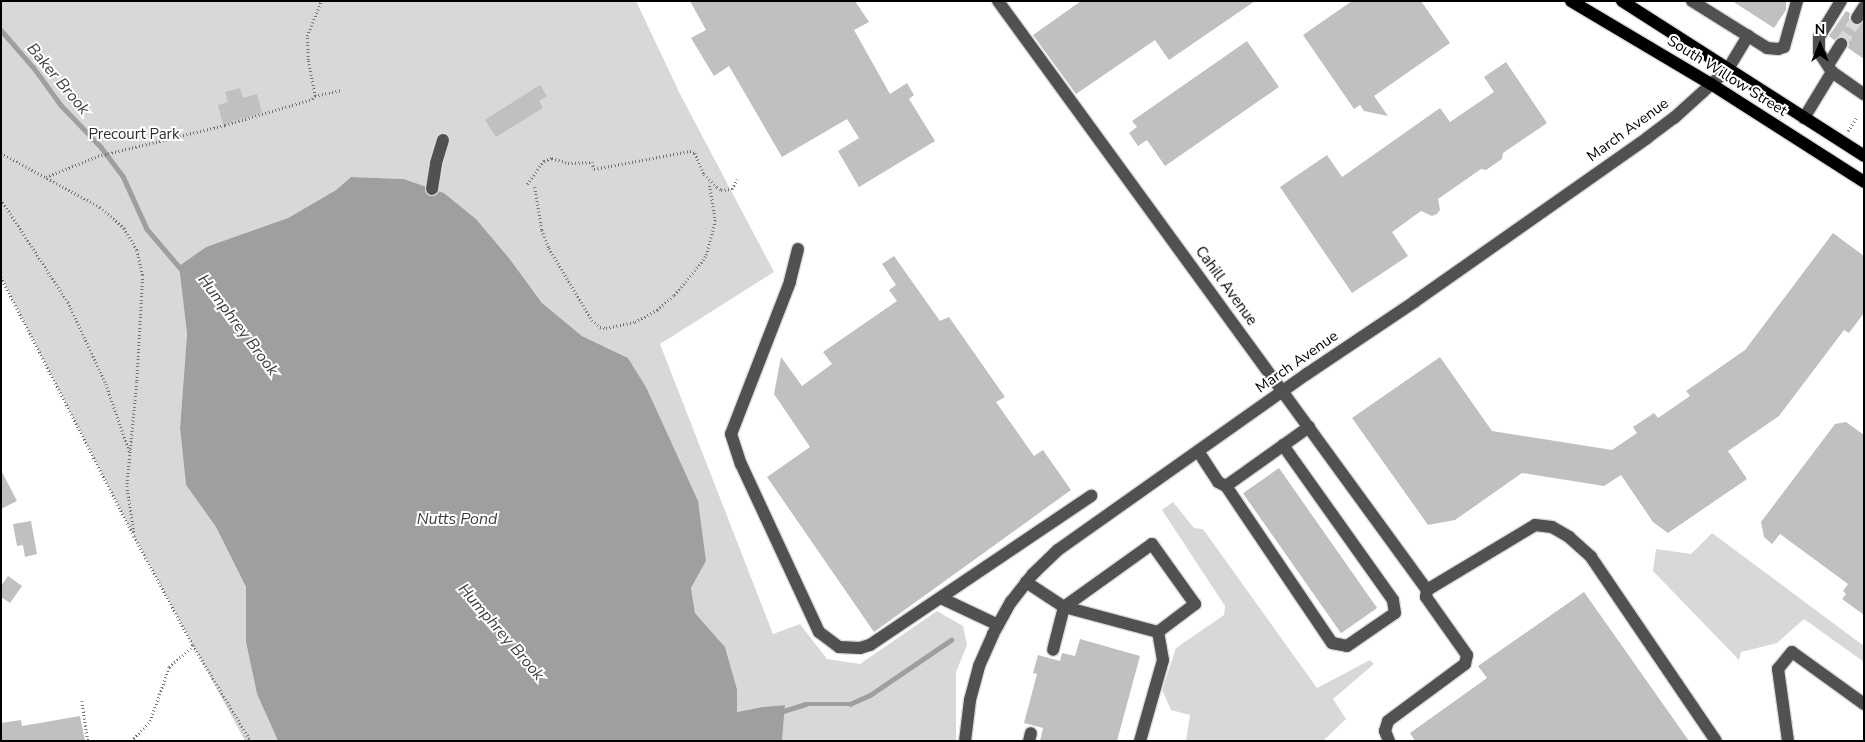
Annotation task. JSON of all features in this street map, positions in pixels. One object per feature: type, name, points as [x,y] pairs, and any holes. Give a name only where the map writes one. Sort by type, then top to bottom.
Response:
[{"type":"main road","name":"South Willow Street","points":[[1571,1],[1711,84],[1864,182]]},
{"type":"main road","name":"South Willow Street","points":[[1622,1],[1864,156]]},
{"type":"street","name":"Cahill Avenue","points":[[998,1],[1284,391],[1427,590],[1426,597],[1467,655],[1465,664],[1388,721],[1385,731],[1389,741]]},
{"type":"street","points":[[1692,1],[1768,48],[1778,50],[1784,47],[1796,1]]},
{"type":"street","points":[[1841,1],[1820,37],[1819,52],[1830,68],[1864,94]]},
{"type":"street","name":"March Avenue","points":[[965,741],[970,700],[979,666],[998,625],[1011,602],[1026,582],[1058,550],[1674,118],[1728,69],[1748,36]]},
{"type":"street","points":[[1804,118],[1841,44]]},
{"type":"street","points":[[432,189],[436,163],[443,140]]},
{"type":"street","points":[[798,249],[790,282],[731,434],[741,464],[819,632],[838,647],[860,648],[870,645],[1091,496]]},
{"type":"street","points":[[1226,486],[1309,427]]},
{"type":"street","points":[[1198,451],[1218,482],[1226,486],[1332,643],[1347,646],[1395,613],[1393,600],[1283,445]]},
{"type":"street","points":[[1427,590],[1535,525],[1552,527],[1569,537],[1591,556],[1716,741]]},
{"type":"street","points":[[1053,650],[1064,607],[1152,544],[1195,604],[1158,632]]},
{"type":"street","points":[[1026,582],[1064,607],[1158,632]]},
{"type":"street","points":[[940,598],[998,625]]},
{"type":"street","points":[[1140,741],[1163,660],[1158,632]]},
{"type":"street","points":[[1790,739],[1778,669],[1792,652],[1864,704]]},
{"type":"path","points":[[315,96],[308,60],[307,36],[321,1]]},
{"type":"path","points":[[46,177],[98,156],[225,125],[315,96],[341,90]]},
{"type":"path","points":[[1847,133],[1856,118]]},
{"type":"path","points":[[527,184],[544,161],[552,158],[568,163],[592,162],[594,169],[690,151],[695,153],[698,164],[709,182],[715,221],[706,255],[674,295],[657,310],[635,322],[606,328],[600,327],[592,320],[549,248],[542,230],[535,187]]},
{"type":"path","points":[[1,153],[100,206],[124,228],[137,250],[143,275],[131,457],[127,486],[134,536]]},
{"type":"path","points":[[709,182],[721,190],[728,190],[732,189],[737,179]]},
{"type":"path","points":[[1,199],[68,302],[106,384],[131,457]]},
{"type":"path","points":[[1,277],[134,536],[193,645],[251,741]]},
{"type":"path","points":[[132,741],[150,721],[170,667],[193,645]]},
{"type":"path","points":[[82,701],[88,741]]},
{"type":"green space","name":"Precourt Park","points":[[1,1],[636,1],[680,94],[774,272],[660,344],[773,634],[800,624],[827,659],[860,664],[937,611],[963,626],[967,645],[956,672],[956,741],[782,741],[785,705],[737,712],[737,689],[725,647],[695,613],[691,588],[706,561],[665,431],[646,387],[628,358],[582,336],[542,303],[509,258],[476,219],[444,193],[404,179],[351,177],[336,190],[288,218],[206,247],[179,266],[187,334],[180,428],[186,485],[216,527],[246,587],[246,642],[257,694],[278,741],[245,741],[134,536],[1,277]]},
{"type":"green space","points":[[1173,502],[1194,528],[1203,529],[1317,688],[1370,660],[1374,664],[1333,699],[1346,719],[1323,741],[1186,741],[1190,715],[1171,710],[1162,690],[1176,648],[1224,615],[1225,606],[1162,510]]},
{"type":"green space","points":[[1712,533],[1864,646],[1864,662],[1804,619],[1777,643],[1741,652],[1739,660],[1653,571],[1656,549],[1691,554]]},
{"type":"water","name":"Nutts Pond","points":[[351,177],[404,179],[444,193],[476,219],[509,258],[542,303],[582,336],[628,358],[646,387],[698,501],[706,561],[691,588],[695,613],[725,647],[737,689],[737,712],[785,705],[782,741],[278,741],[257,694],[246,642],[246,587],[216,527],[186,485],[180,428],[187,334],[179,266],[206,247],[288,218],[336,190]]},
{"type":"building","points":[[690,1],[855,1],[869,22],[854,30],[890,94],[907,83],[914,95],[909,99],[935,141],[859,187],[838,151],[859,138],[847,119],[782,157],[729,66],[714,76],[691,38],[706,30]]},
{"type":"building","points":[[1081,1],[1255,1],[1169,60],[1155,40],[1076,94],[1033,35]]},
{"type":"building","points":[[1352,1],[1421,1],[1450,43],[1374,96],[1388,116],[1364,111],[1360,105],[1354,109],[1303,35]]},
{"type":"building","points":[[1732,1],[1786,1],[1786,10],[1774,28]]},
{"type":"building","points":[[1846,11],[1850,13],[1849,18],[1852,25],[1857,26],[1864,22],[1864,59],[1848,48],[1849,44],[1846,37],[1841,36],[1834,40],[1829,36]]},
{"type":"building","points":[[1247,41],[1279,87],[1165,166],[1147,140],[1138,146],[1129,133],[1137,127],[1132,121]]},
{"type":"building","points":[[1506,62],[1547,123],[1503,153],[1502,159],[1486,170],[1481,169],[1438,199],[1440,210],[1437,214],[1432,216],[1421,211],[1392,232],[1408,256],[1352,293],[1280,187],[1327,155],[1342,177],[1440,108],[1450,122],[1494,92],[1484,77]]},
{"type":"building","points":[[540,85],[547,96],[539,101],[543,108],[496,137],[485,120]]},
{"type":"building","points":[[240,88],[243,98],[257,94],[262,113],[223,124],[218,105],[228,102],[225,92]]},
{"type":"building","points":[[1833,233],[1864,256],[1864,313],[1849,333],[1844,330],[1779,416],[1728,451],[1747,479],[1668,533],[1653,522],[1621,475],[1604,486],[1522,473],[1455,520],[1428,525],[1352,418],[1440,357],[1492,431],[1612,450],[1637,433],[1633,427],[1654,413],[1658,418],[1690,396],[1686,391],[1745,350]]},
{"type":"building","points":[[894,256],[940,321],[949,317],[1005,397],[996,402],[1034,456],[1043,450],[1071,490],[874,632],[767,477],[810,447],[774,394],[781,357],[802,386],[832,364],[823,352],[897,301],[889,290],[896,285],[882,264]]},
{"type":"building","points":[[1846,422],[1864,435],[1864,615],[1842,599],[1846,594],[1843,591],[1848,584],[1780,534],[1772,544],[1764,537],[1761,522],[1835,424]]},
{"type":"building","points":[[1279,468],[1377,608],[1341,633],[1243,493]]},
{"type":"building","points":[[1,470],[17,501],[1,509]]},
{"type":"building","points":[[31,521],[37,554],[25,557],[23,545],[17,546],[13,524]]},
{"type":"building","points":[[8,576],[22,586],[10,603],[1,597],[1,586]]},
{"type":"building","points":[[1584,592],[1689,741],[1415,741],[1410,733],[1487,678],[1478,666]]},
{"type":"building","points":[[1080,639],[1140,656],[1117,741],[1040,741],[1043,728],[1024,723],[1037,674],[1033,673],[1038,655],[1060,661],[1062,653],[1075,656]]},
{"type":"building","points":[[80,716],[85,741],[1,741],[1,723],[21,720],[22,726]]},
{"type":"waterway","name":"Baker Brook","points":[[1,30],[34,68],[61,105],[101,147],[123,176],[147,229],[181,269]]},
{"type":"waterway","name":"Humphrey Brook","points":[[780,712],[806,704],[850,704],[870,695],[951,640]]},
{"type":"tunnel","points":[[1841,44],[1857,18]]}]
